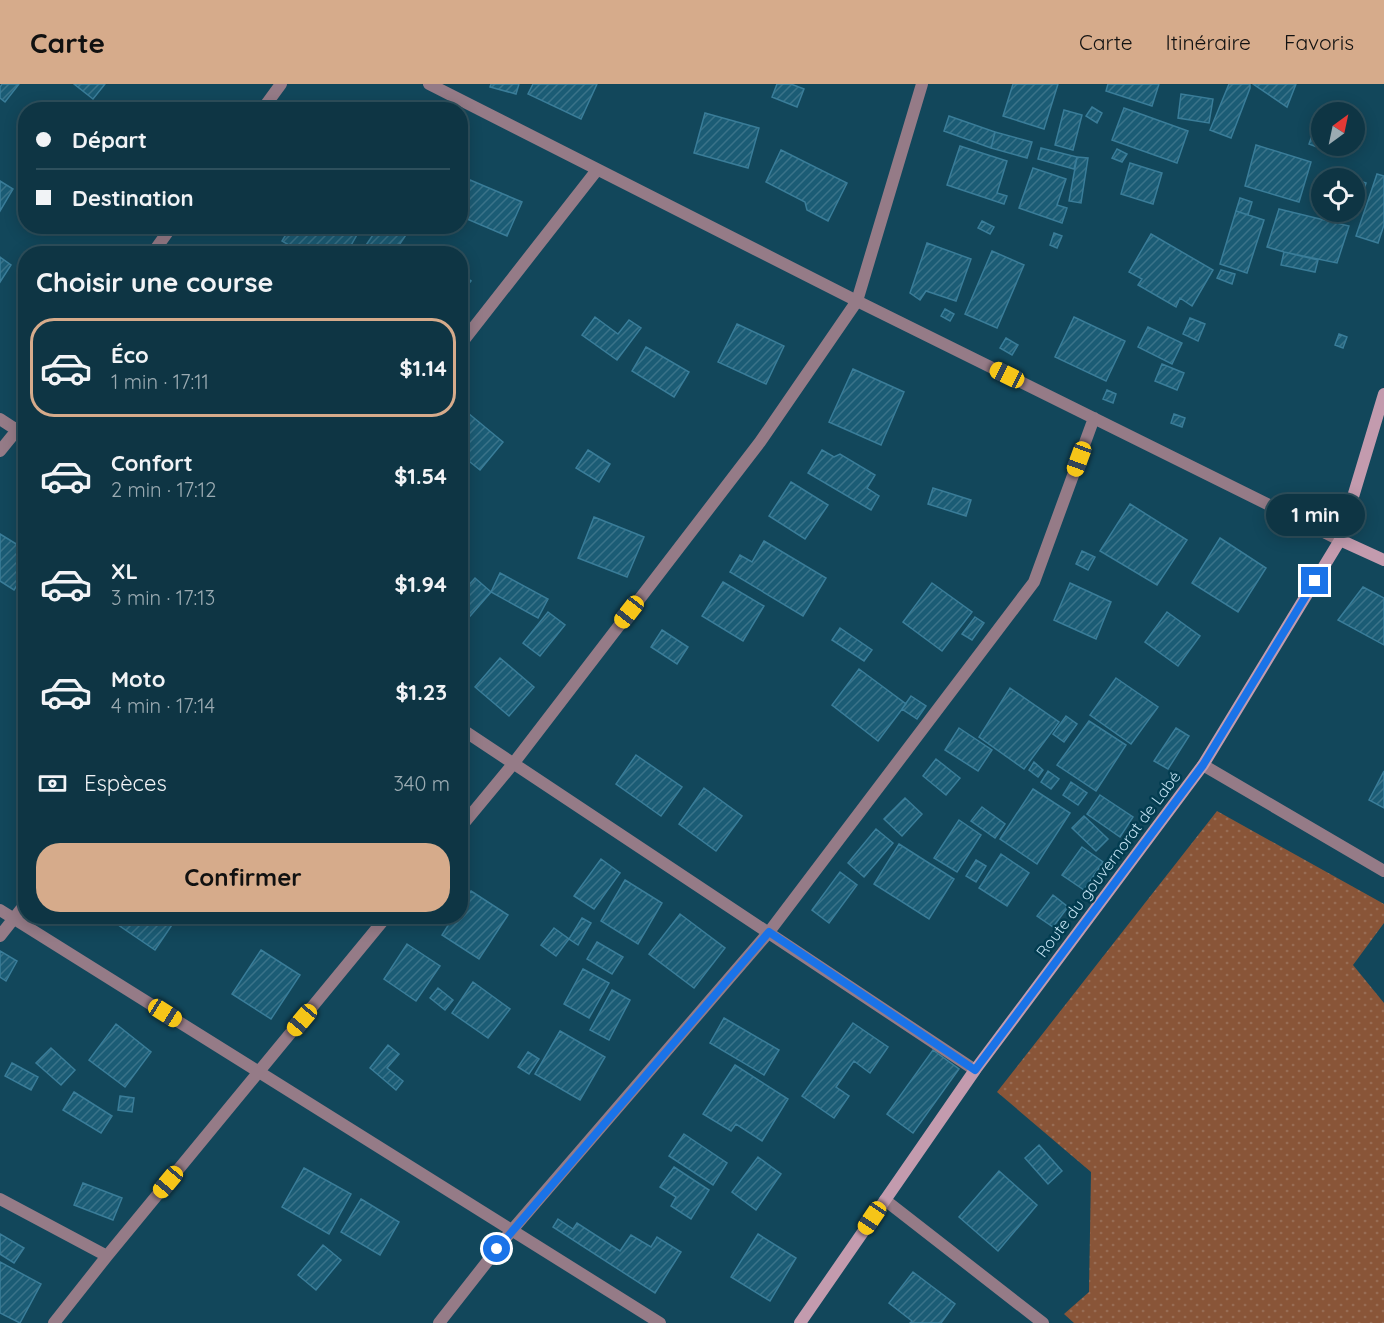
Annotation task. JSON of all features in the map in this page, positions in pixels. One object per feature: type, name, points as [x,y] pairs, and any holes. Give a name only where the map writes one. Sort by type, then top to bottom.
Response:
[{"type":"street","points":[[268,102],[281,84]]},
{"type":"street","points":[[429,84],[464,102]]},
{"type":"street","points":[[468,818],[513,764],[760,442],[857,301],[922,84]]},
{"type":"street","points":[[468,104],[857,301],[1384,560]]},
{"type":"street","points":[[468,335],[597,170]]},
{"type":"street","name":"Route du gouvernorat de Labé","points":[[800,1323],[975,1070],[1203,765],[1340,540],[1384,394]]},
{"type":"street","points":[[439,1323],[512,1230],[769,932],[1034,582],[1094,417]]},
{"type":"street","points":[[0,419],[18,431]]},
{"type":"street","points":[[0,452],[18,436]]},
{"type":"street","points":[[468,733],[975,1070]]},
{"type":"street","points":[[1203,765],[1384,871]]},
{"type":"street","points":[[0,910],[18,921]]},
{"type":"street","points":[[0,936],[18,914]]},
{"type":"street","points":[[22,924],[660,1323]]},
{"type":"street","points":[[54,1323],[380,924]]},
{"type":"street","points":[[0,1199],[107,1256]]},
{"type":"street","points":[[885,1200],[1043,1323]]},
{"type":"shaded area","points":[[1217,811],[1384,904],[1384,923],[1353,965],[1384,1003],[1384,1323],[1074,1323],[1064,1314],[1089,1292],[1091,1172],[997,1092]]},
{"type":"building","points":[[2,84],[19,84],[5,102],[0,98]]},
{"type":"building","points":[[74,84],[105,84],[93,99]]},
{"type":"building","points":[[491,84],[519,84],[516,94],[490,87]]},
{"type":"building","points":[[533,84],[597,84],[581,119],[528,94]]},
{"type":"building","points":[[777,84],[791,84],[804,89],[797,107],[772,97]]},
{"type":"building","points":[[1013,84],[1058,84],[1044,129],[1003,116]]},
{"type":"building","points":[[1108,84],[1159,84],[1152,106],[1106,91]]},
{"type":"building","points":[[1229,84],[1250,84],[1231,138],[1210,130]]},
{"type":"building","points":[[1253,84],[1296,84],[1287,107]]},
{"type":"building","points":[[1181,94],[1213,99],[1209,123],[1178,118]]},
{"type":"building","points":[[1092,107],[1102,113],[1097,123],[1086,116]]},
{"type":"building","points":[[1124,108],[1188,131],[1177,163],[1112,140]]},
{"type":"building","points":[[1064,110],[1082,115],[1073,150],[1055,145]]},
{"type":"building","points":[[705,113],[759,128],[748,168],[694,153]]},
{"type":"building","points":[[949,116],[995,132],[991,148],[944,131]]},
{"type":"building","points":[[995,132],[1032,142],[1027,158],[991,148]]},
{"type":"building","points":[[1256,145],[1311,162],[1299,202],[1245,186]]},
{"type":"building","points":[[960,146],[1007,161],[997,193],[1007,196],[1004,204],[947,185]]},
{"type":"building","points":[[1041,148],[1077,157],[1074,169],[1038,159]]},
{"type":"building","points":[[1117,149],[1127,154],[1122,162],[1112,158]]},
{"type":"building","points":[[781,150],[847,183],[828,221],[807,210],[805,202],[766,182]]},
{"type":"building","points":[[1077,157],[1088,158],[1081,203],[1069,201]]},
{"type":"building","points":[[1130,163],[1162,173],[1153,204],[1121,194]]},
{"type":"building","points":[[1033,168],[1066,179],[1057,205],[1067,208],[1062,223],[1019,208]]},
{"type":"building","points":[[1377,174],[1384,176],[1384,225],[1378,243],[1356,236],[1361,222],[1365,222],[1365,209]]},
{"type":"building","points":[[468,179],[522,202],[507,236],[468,219]]},
{"type":"building","points":[[0,181],[13,189],[0,211]]},
{"type":"building","points":[[1240,198],[1252,202],[1248,215],[1236,211]]},
{"type":"building","points":[[1279,209],[1311,217],[1311,222],[1333,222],[1349,226],[1337,263],[1267,247]]},
{"type":"building","points":[[1236,211],[1264,220],[1247,273],[1220,264]]},
{"type":"building","points":[[982,221],[994,227],[990,234],[978,228]]},
{"type":"building","points":[[1054,233],[1062,236],[1057,248],[1050,245]]},
{"type":"building","points":[[286,234],[357,234],[351,246],[290,246],[282,241]]},
{"type":"building","points":[[374,234],[407,234],[398,246],[365,246]]},
{"type":"building","points":[[1151,234],[1213,270],[1192,306],[1180,298],[1176,307],[1138,285],[1142,279],[1129,272]]},
{"type":"building","points":[[927,243],[971,259],[956,301],[926,291],[920,300],[910,293]]},
{"type":"building","points":[[992,251],[1024,265],[997,328],[965,314]]},
{"type":"building","points":[[1284,252],[1318,260],[1315,272],[1281,265]]},
{"type":"building","points":[[0,257],[11,265],[0,282]]},
{"type":"building","points":[[1221,270],[1235,274],[1232,284],[1217,278]]},
{"type":"building","points":[[945,309],[954,314],[950,321],[941,316]]},
{"type":"building","points":[[595,317],[618,334],[629,320],[641,328],[617,360],[582,335]]},
{"type":"building","points":[[1074,317],[1125,341],[1106,381],[1055,357]]},
{"type":"building","points":[[1190,318],[1205,324],[1198,341],[1183,334]]},
{"type":"building","points":[[737,324],[784,346],[766,384],[718,362]]},
{"type":"building","points":[[1148,327],[1182,343],[1172,364],[1138,347]]},
{"type":"building","points":[[1339,334],[1347,337],[1343,348],[1335,345]]},
{"type":"building","points":[[1006,338],[1018,345],[1012,355],[1000,348]]},
{"type":"building","points":[[646,347],[689,372],[674,397],[632,371]]},
{"type":"building","points":[[1162,364],[1184,373],[1177,390],[1155,381]]},
{"type":"building","points":[[853,369],[904,392],[881,445],[829,422]]},
{"type":"building","points":[[1107,390],[1116,394],[1113,403],[1103,399]]},
{"type":"building","points":[[468,413],[503,442],[480,470],[468,460]]},
{"type":"building","points":[[1174,414],[1185,418],[1182,427],[1171,423]]},
{"type":"building","points":[[588,450],[610,464],[599,482],[576,468]]},
{"type":"building","points":[[822,450],[834,457],[840,454],[875,475],[867,488],[879,496],[871,510],[808,473]]},
{"type":"building","points":[[791,482],[828,505],[805,539],[769,516]]},
{"type":"building","points":[[933,488],[971,500],[966,516],[928,504]]},
{"type":"building","points":[[1130,504],[1187,540],[1157,585],[1100,551]]},
{"type":"building","points":[[594,517],[644,537],[627,577],[578,558]]},
{"type":"building","points":[[0,534],[18,545],[18,584],[14,590],[0,581]]},
{"type":"building","points":[[1220,538],[1266,568],[1238,612],[1192,583]]},
{"type":"building","points":[[764,541],[826,578],[803,616],[730,572],[740,555],[752,562]]},
{"type":"building","points":[[1082,551],[1095,557],[1088,570],[1076,564]]},
{"type":"building","points":[[500,573],[548,599],[538,618],[491,592]]},
{"type":"building","points":[[475,578],[491,592],[468,619],[468,586]]},
{"type":"building","points":[[723,582],[764,606],[743,641],[702,616]]},
{"type":"building","points":[[932,583],[972,612],[942,651],[903,622]]},
{"type":"building","points":[[1070,583],[1111,602],[1096,639],[1054,620]]},
{"type":"building","points":[[1363,587],[1384,598],[1384,645],[1338,620]]},
{"type":"building","points":[[548,612],[565,625],[540,656],[523,643]]},
{"type":"building","points":[[1167,612],[1200,636],[1178,666],[1145,642]]},
{"type":"building","points":[[975,617],[984,623],[972,640],[962,634]]},
{"type":"building","points":[[840,628],[872,650],[864,661],[832,640]]},
{"type":"building","points":[[662,630],[688,647],[677,664],[651,647]]},
{"type":"building","points":[[500,658],[534,687],[509,716],[475,687]]},
{"type":"building","points":[[859,669],[906,704],[878,741],[832,705]]},
{"type":"building","points":[[1116,678],[1158,707],[1131,744],[1090,715]]},
{"type":"building","points":[[1010,688],[1059,722],[1024,769],[979,737]]},
{"type":"building","points":[[911,696],[926,706],[917,719],[902,709]]},
{"type":"building","points":[[1066,716],[1077,724],[1064,742],[1053,734]]},
{"type":"building","points":[[1089,721],[1126,745],[1096,791],[1057,765]]},
{"type":"building","points":[[959,728],[992,750],[978,771],[945,750]]},
{"type":"building","points":[[1176,728],[1189,736],[1168,769],[1154,761]]},
{"type":"building","points":[[636,755],[682,787],[661,816],[616,784]]},
{"type":"building","points":[[936,759],[960,778],[946,795],[923,776]]},
{"type":"building","points":[[1034,762],[1043,770],[1038,777],[1029,770]]},
{"type":"building","points":[[1048,771],[1059,779],[1051,789],[1041,782]]},
{"type":"building","points":[[1384,771],[1384,808],[1369,800]]},
{"type":"building","points":[[1071,782],[1087,793],[1078,805],[1063,795]]},
{"type":"building","points":[[704,788],[742,816],[716,851],[679,824]]},
{"type":"building","points":[[1033,789],[1070,813],[1037,864],[1000,839]]},
{"type":"building","points":[[1100,795],[1133,817],[1120,837],[1087,814]]},
{"type":"building","points":[[905,798],[922,814],[902,836],[884,819]]},
{"type":"building","points":[[982,807],[1005,824],[995,838],[971,821]]},
{"type":"building","points":[[1084,816],[1108,839],[1096,851],[1072,828]]},
{"type":"building","points":[[959,820],[981,835],[957,872],[934,858]]},
{"type":"building","points":[[876,829],[893,843],[864,877],[848,863]]},
{"type":"building","points":[[899,844],[954,879],[929,919],[874,884]]},
{"type":"building","points":[[1082,847],[1103,862],[1084,890],[1062,875]]},
{"type":"building","points":[[1001,854],[1029,873],[1007,906],[979,888]]},
{"type":"building","points":[[601,859],[620,873],[594,909],[574,896]]},
{"type":"building","points":[[976,860],[986,866],[976,882],[966,876]]},
{"type":"building","points":[[840,872],[857,885],[829,923],[812,910]]},
{"type":"building","points":[[625,880],[662,903],[638,944],[601,921]]},
{"type":"building","points":[[471,891],[508,915],[479,959],[442,935],[449,924],[468,924],[468,895]]},
{"type":"building","points":[[1053,895],[1068,907],[1053,927],[1037,916]]},
{"type":"building","points":[[680,914],[725,948],[694,988],[649,954]]},
{"type":"building","points":[[582,918],[591,923],[578,945],[569,939]]},
{"type":"building","points":[[117,924],[173,924],[155,950]]},
{"type":"building","points":[[554,928],[569,939],[556,956],[541,945]]},
{"type":"building","points":[[597,942],[623,957],[612,974],[587,959]]},
{"type":"building","points":[[407,944],[440,966],[416,1001],[384,979]]},
{"type":"building","points":[[261,950],[300,975],[271,1019],[232,994]]},
{"type":"building","points":[[0,951],[17,961],[6,981],[0,977]]},
{"type":"building","points":[[583,969],[609,983],[589,1018],[564,1004]]},
{"type":"building","points":[[473,982],[510,1009],[488,1038],[452,1013]]},
{"type":"building","points":[[438,988],[453,1000],[445,1010],[430,998]]},
{"type":"building","points":[[612,990],[630,1000],[609,1040],[590,1030]]},
{"type":"building","points":[[724,1018],[779,1050],[764,1075],[710,1043]]},
{"type":"building","points":[[853,1023],[888,1047],[870,1073],[854,1061],[836,1087],[849,1096],[834,1118],[802,1096]]},
{"type":"building","points":[[116,1024],[151,1052],[125,1087],[89,1060]]},
{"type":"building","points":[[560,1031],[605,1057],[580,1100],[535,1074]]},
{"type":"building","points":[[388,1045],[399,1054],[387,1068],[403,1081],[396,1090],[370,1068]]},
{"type":"building","points":[[51,1048],[75,1070],[61,1085],[36,1063]]},
{"type":"building","points":[[933,1050],[959,1069],[913,1133],[887,1114]]},
{"type":"building","points":[[528,1052],[539,1059],[529,1074],[518,1067]]},
{"type":"building","points":[[12,1063],[38,1077],[31,1090],[5,1076]]},
{"type":"building","points":[[735,1065],[788,1099],[762,1141],[736,1124],[731,1131],[703,1114]]},
{"type":"building","points":[[74,1092],[112,1116],[101,1133],[63,1110]]},
{"type":"building","points":[[120,1096],[134,1098],[132,1112],[118,1110]]},
{"type":"building","points":[[684,1134],[727,1163],[713,1185],[669,1156]]},
{"type":"building","points":[[1039,1145],[1062,1171],[1048,1184],[1025,1158]]},
{"type":"building","points":[[758,1157],[781,1174],[756,1210],[732,1192]]},
{"type":"building","points":[[674,1167],[709,1190],[691,1219],[671,1206],[676,1197],[660,1187]]},
{"type":"building","points":[[304,1168],[351,1194],[329,1234],[282,1207]]},
{"type":"building","points":[[999,1171],[1037,1205],[998,1251],[959,1217]]},
{"type":"building","points":[[83,1183],[122,1198],[113,1220],[74,1205]]},
{"type":"building","points":[[361,1199],[399,1222],[380,1255],[341,1232]]},
{"type":"building","points":[[558,1219],[573,1229],[577,1223],[620,1251],[631,1235],[651,1247],[657,1237],[681,1252],[655,1293],[553,1227]]},
{"type":"building","points":[[0,1234],[24,1248],[14,1263],[0,1254]]},
{"type":"building","points":[[758,1234],[796,1258],[770,1301],[731,1277]]},
{"type":"building","points":[[323,1245],[341,1260],[316,1290],[298,1275]]},
{"type":"building","points":[[0,1262],[41,1284],[20,1323],[0,1313]]},
{"type":"building","points":[[913,1272],[955,1304],[941,1323],[910,1323],[912,1321],[889,1303]]},
{"type":"route","points":[[497,1249],[769,932],[975,1070],[1203,765],[1315,581]]}]
